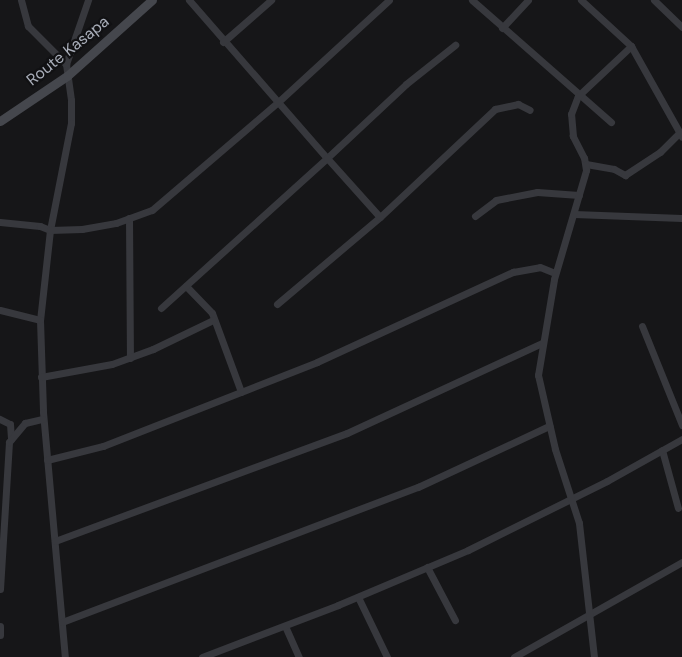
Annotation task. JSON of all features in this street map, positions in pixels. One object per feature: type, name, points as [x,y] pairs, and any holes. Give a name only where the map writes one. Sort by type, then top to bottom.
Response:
[{"type":"main road","name":"Route Kasapa","points":[[0,122],[67,76],[152,0]]},
{"type":"street","points":[[21,0],[28,26],[66,64]]},
{"type":"street","points":[[65,657],[43,419],[40,377],[40,320],[50,230],[71,123],[71,100],[66,64],[88,0]]},
{"type":"street","points":[[189,0],[277,103],[380,217]]},
{"type":"street","points":[[224,42],[271,0]]},
{"type":"street","points":[[0,222],[40,226],[50,230],[82,229],[129,218],[152,210],[277,103],[389,0]]},
{"type":"street","points":[[472,0],[578,96],[611,122]]},
{"type":"street","points":[[502,28],[528,0]]},
{"type":"street","points":[[581,0],[631,46],[681,135],[660,152],[625,175],[614,168],[586,164]]},
{"type":"street","points":[[654,0],[682,27]]},
{"type":"street","points":[[162,308],[406,84],[455,45]]},
{"type":"street","points":[[594,657],[579,523],[549,426],[538,375],[555,273],[574,214],[586,164],[570,123],[578,96],[631,46]]},
{"type":"street","points":[[277,304],[380,217],[495,109],[518,104],[530,110]]},
{"type":"street","points":[[475,216],[496,200],[512,196],[537,192],[579,195]]},
{"type":"street","points":[[574,214],[682,218]]},
{"type":"street","points":[[129,218],[130,358]]},
{"type":"street","points":[[47,460],[103,446],[317,362],[513,272],[540,267],[555,273]]},
{"type":"street","points":[[186,286],[212,313],[241,392]]},
{"type":"street","points":[[0,310],[40,320]]},
{"type":"street","points":[[40,377],[82,371],[130,358],[213,320]]},
{"type":"street","points":[[642,326],[682,425]]},
{"type":"street","points":[[55,541],[347,433],[542,343]]},
{"type":"street","points":[[0,419],[10,424],[11,438],[2,528],[0,589]]},
{"type":"street","points":[[11,438],[28,421],[43,419]]},
{"type":"street","points":[[62,622],[409,491],[549,426]]},
{"type":"street","points":[[202,657],[221,654],[427,567],[571,499],[682,438]]},
{"type":"street","points":[[662,450],[678,508]]},
{"type":"street","points":[[514,657],[682,562]]},
{"type":"street","points":[[427,567],[455,620]]},
{"type":"street","points":[[358,597],[386,657]]},
{"type":"street","points":[[0,626],[0,635]]},
{"type":"street","points":[[285,626],[299,657]]}]
